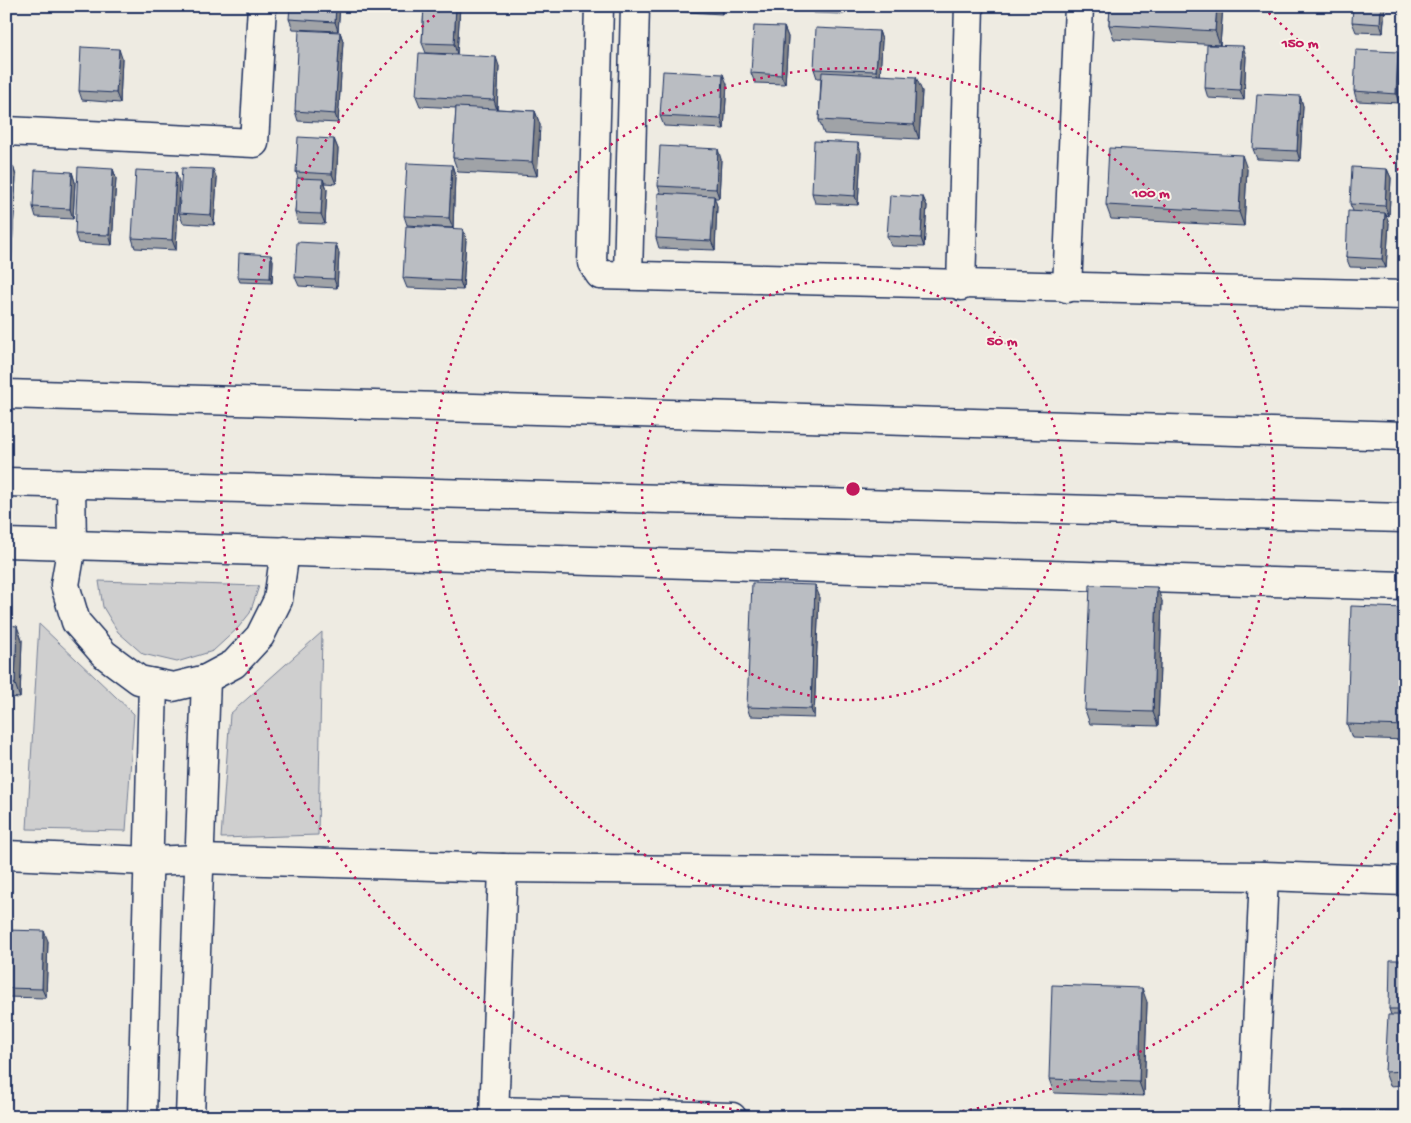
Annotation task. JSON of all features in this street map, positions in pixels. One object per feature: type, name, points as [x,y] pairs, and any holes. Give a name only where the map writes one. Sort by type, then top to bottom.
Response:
[{"type":"street","points":[[6,131],[254,143],[262,6]]},
{"type":"street","points":[[599,6],[592,263],[600,275],[961,286],[1405,295]]},
{"type":"street","points":[[628,275],[635,6]]},
{"type":"street","points":[[961,286],[969,6]]},
{"type":"street","points":[[1067,288],[1080,6]]},
{"type":"street","points":[[6,394],[1405,436]]},
{"type":"street","points":[[6,482],[1405,518]]},
{"type":"street","points":[[71,485],[72,545],[65,585],[76,622],[104,654],[140,680],[172,687],[206,679],[234,664],[260,636],[278,600],[285,551]]},
{"type":"street","points":[[6,543],[1405,586]]},
{"type":"street","points":[[190,1117],[206,679]]},
{"type":"street","points":[[142,1117],[153,683]]},
{"type":"street","points":[[6,855],[149,861],[200,859],[503,868],[1264,876],[1405,881]]},
{"type":"street","points":[[503,868],[494,1114],[732,1117]]},
{"type":"street","points":[[1253,1117],[1264,876]]},
{"type":"shaded area","points":[[99,581],[259,586],[250,613],[238,628],[213,651],[177,662],[143,654],[118,632],[103,607]]},
{"type":"shaded area","points":[[39,624],[134,714],[126,831],[27,829]]},
{"type":"shaded area","points":[[322,632],[318,835],[221,838],[230,714]]},
{"type":"building","points":[[290,6],[336,6],[335,22],[289,19]]},
{"type":"building","points":[[424,6],[456,6],[454,44],[422,43]]},
{"type":"building","points":[[1110,6],[1217,6],[1215,31],[1109,25]]},
{"type":"building","points":[[1353,6],[1381,6],[1380,24],[1352,22]]},
{"type":"building","points":[[754,26],[784,27],[781,75],[751,73]]},
{"type":"building","points":[[816,28],[879,31],[876,71],[814,69]]},
{"type":"building","points":[[299,30],[340,32],[335,114],[295,111]]},
{"type":"building","points":[[1207,45],[1243,46],[1240,90],[1205,88]]},
{"type":"building","points":[[81,47],[119,49],[116,93],[79,91]]},
{"type":"building","points":[[1356,50],[1398,52],[1396,94],[1354,91]]},
{"type":"building","points":[[419,53],[496,57],[494,100],[416,96]]},
{"type":"building","points":[[663,71],[723,74],[721,119],[660,116]]},
{"type":"building","points":[[822,72],[916,77],[914,125],[819,120]]},
{"type":"building","points":[[1257,94],[1300,96],[1297,151],[1253,149]]},
{"type":"building","points":[[456,107],[535,111],[532,162],[453,158]]},
{"type":"building","points":[[298,137],[334,139],[332,174],[296,172]]},
{"type":"building","points":[[814,141],[858,143],[855,196],[812,193]]},
{"type":"building","points":[[660,146],[718,149],[716,189],[658,186]]},
{"type":"building","points":[[1109,148],[1242,155],[1239,212],[1106,205]]},
{"type":"building","points":[[407,163],[452,165],[449,218],[404,216]]},
{"type":"building","points":[[6,166],[13,166],[8,258],[6,257]]},
{"type":"building","points":[[78,167],[113,169],[109,235],[75,234]]},
{"type":"building","points":[[1352,167],[1387,169],[1385,206],[1350,204]]},
{"type":"building","points":[[182,168],[213,169],[211,215],[179,213]]},
{"type":"building","points":[[35,170],[72,172],[70,209],[33,207]]},
{"type":"building","points":[[136,170],[176,172],[172,240],[132,238]]},
{"type":"building","points":[[297,178],[323,179],[321,214],[295,213]]},
{"type":"building","points":[[658,193],[714,196],[711,241],[656,238]]},
{"type":"building","points":[[890,195],[923,197],[921,238],[887,236]]},
{"type":"building","points":[[1348,211],[1385,213],[1382,259],[1346,257]]},
{"type":"building","points":[[406,226],[463,229],[460,281],[403,278]]},
{"type":"building","points":[[297,242],[336,244],[334,279],[295,277]]},
{"type":"building","points":[[239,253],[271,255],[270,278],[238,277]]},
{"type":"building","points":[[752,583],[815,585],[811,709],[747,707]]},
{"type":"building","points":[[1090,585],[1157,587],[1153,712],[1085,710]]},
{"type":"building","points":[[1351,606],[1405,608],[1405,726],[1347,724]]},
{"type":"building","points":[[6,625],[17,626],[15,684],[6,683]]},
{"type":"building","points":[[6,930],[44,931],[42,989],[6,988]]},
{"type":"building","points":[[1390,960],[1405,960],[1405,1009],[1389,1009]]},
{"type":"building","points":[[1052,985],[1142,988],[1139,1082],[1049,1079]]},
{"type":"building","points":[[1388,1015],[1405,1015],[1405,1071],[1385,1072]]},
{"type":"building","points":[[1343,1110],[1403,1111],[1403,1117],[1343,1117]]}]
